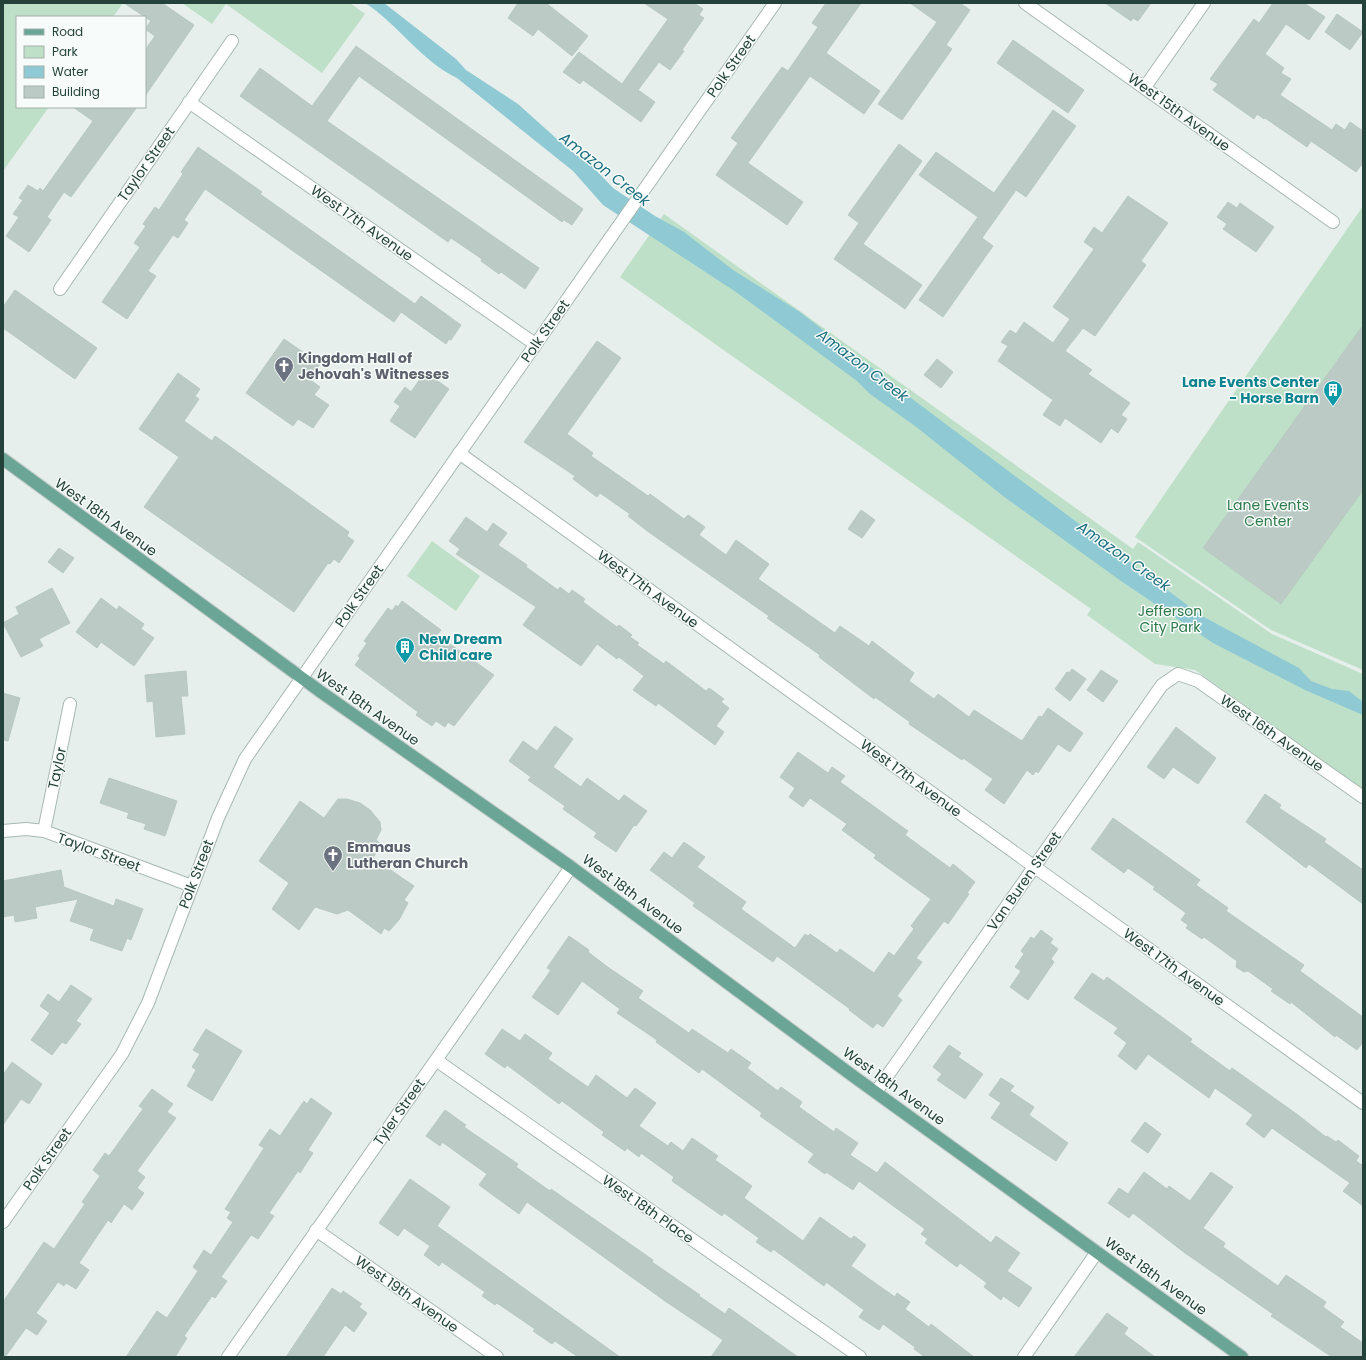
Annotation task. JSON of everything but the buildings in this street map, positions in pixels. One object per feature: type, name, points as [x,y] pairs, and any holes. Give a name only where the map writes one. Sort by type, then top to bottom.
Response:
[{"type":"main road","name":"West 18th Avenue","points":[[3,459],[302,678],[571,867],[876,1092],[1242,1357]]},
{"type":"street","name":"Polk Street","points":[[3,1222],[122,1054],[148,1003],[218,818],[245,759],[775,3]]},
{"type":"street","name":"West 15th Avenue","points":[[1025,3],[1333,222]]},
{"type":"street","points":[[1145,87],[1204,3]]},
{"type":"street","name":"Taylor Street","points":[[60,289],[232,41]]},
{"type":"street","name":"West 17th Avenue","points":[[189,102],[535,344]]},
{"type":"street","name":"West 17th Avenue","points":[[459,453],[1363,1103]]},
{"type":"street","name":"Van Buren Street","points":[[876,1092],[1162,685],[1178,674]]},
{"type":"street","name":"West 16th Avenue","points":[[1178,674],[1198,681],[1363,797]]},
{"type":"street","name":"Taylor","points":[[44,831],[70,704]]},
{"type":"street","name":"Taylor Street","points":[[3,832],[26,829],[44,831],[192,886]]},
{"type":"street","name":"Tyler Street","points":[[228,1357],[571,867]]},
{"type":"street","name":"West 18th Place","points":[[436,1060],[860,1357]]},
{"type":"street","name":"West 19th Avenue","points":[[316,1230],[497,1357]]},
{"type":"street","points":[[1024,1357],[1097,1252]]},
{"type":"green space","points":[[3,3],[123,3],[114,16],[16,16],[16,108],[48,108],[3,171]]},
{"type":"green space","points":[[182,3],[350,3],[365,14],[322,73],[226,4],[212,24]]},
{"type":"green space","name":"Lane Events Center","points":[[1363,206],[1363,670],[1271,630],[1135,537]]},
{"type":"green space","name":"Jefferson City Park","points":[[664,214],[1133,549],[1138,542],[1272,634],[1363,674],[1363,789],[1195,670],[1155,664],[1087,615],[1091,609],[620,277]]},
{"type":"green space","points":[[432,541],[480,576],[456,611],[407,576]]},
{"type":"water","name":"Amazon Creek","points":[[365,3],[384,3],[456,59],[466,70],[518,104],[567,148],[593,167],[613,188],[655,216],[684,232],[733,270],[800,312],[903,392],[1202,616],[1299,668],[1311,681],[1332,689],[1349,691],[1363,702],[1363,715],[1305,690],[1213,643],[1121,581],[1003,496],[915,426],[870,394],[857,381],[736,292],[603,205],[573,171],[457,78],[432,62],[388,21]]},
{"type":"place","name":"Kingdom Hall of Jehovah's Witnesses","points":[[284,383]]},
{"type":"place","name":"Lane Events Center - Horse Barn","points":[[1333,407]]},
{"type":"place","name":"New Dream Child care","points":[[405,664]]},
{"type":"place","name":"Emmaus Lutheran Church","points":[[333,872]]}]
